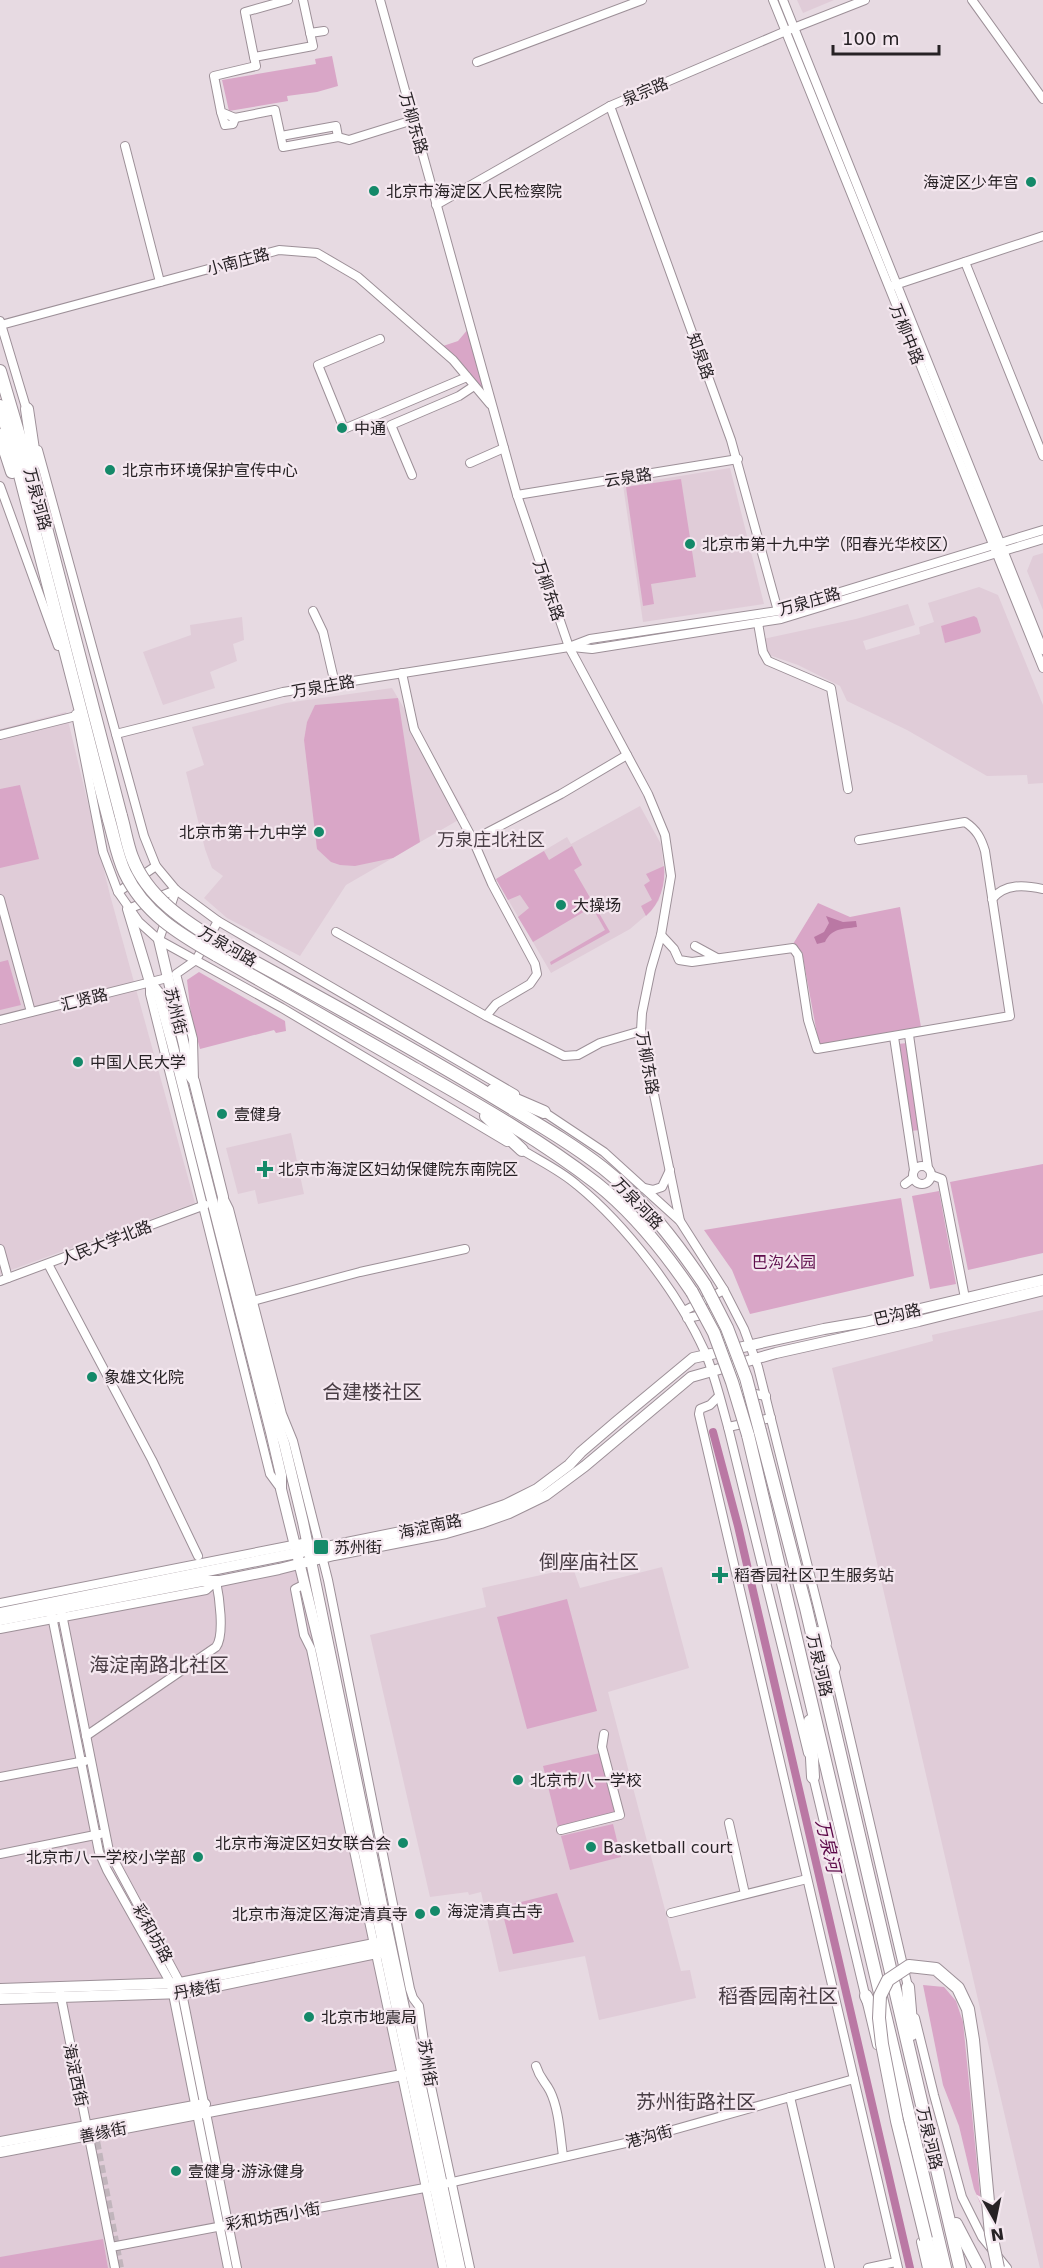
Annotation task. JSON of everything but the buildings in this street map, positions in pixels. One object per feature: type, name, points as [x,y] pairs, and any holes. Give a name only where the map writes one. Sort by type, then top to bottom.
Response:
[{"type":"highway","name":"万泉河路","points":[[0,371],[44,520],[115,818],[122,866],[142,900],[167,926],[467,1099],[556,1154],[597,1184],[665,1252],[692,1292],[714,1333],[754,1433],[806,1608],[960,2268]]},
{"type":"highway","name":"万泉河路","points":[[0,406],[15,452],[34,529],[115,818],[144,880],[172,911],[222,944],[450,1071],[565,1140],[605,1169],[677,1244],[705,1285],[727,1328],[746,1378],[754,1433],[808,1690],[945,2268]]},
{"type":"highway","points":[[27,409],[44,520]]},
{"type":"highway","points":[[0,435],[34,529]]},
{"type":"highway","points":[[0,453],[12,471]]},
{"type":"highway","points":[[450,1071],[544,1112]]},
{"type":"highway","points":[[467,1099],[522,1150]]},
{"type":"highway","points":[[806,1608],[834,1668]]},
{"type":"highway","points":[[808,1690],[813,1777]]},
{"type":"highway","points":[[935,2268],[897,2121],[879,2018],[880,1996],[888,1980],[909,1966],[936,1969],[958,1988],[968,2009],[973,2040],[991,2234],[998,2268]]},
{"type":"highway","points":[[908,1987],[916,2080]]},
{"type":"highway","points":[[866,1996],[897,2061]]},
{"type":"highway","points":[[942,2192],[979,2268]]},
{"type":"main road","name":"苏州街","points":[[128,909],[150,982],[158,992],[172,1043],[207,1204],[271,1432],[281,1476],[281,1490],[321,1651],[383,1947],[460,2268]]},
{"type":"main road","name":"苏州街","points":[[159,940],[172,976],[189,1074],[194,1081],[223,1197],[222,1208],[271,1405],[284,1443],[314,1552],[383,1947]]},
{"type":"main road","name":"巴沟路","points":[[729,1350],[865,1322],[1043,1280]]},
{"type":"main road","name":"巴沟路","points":[[735,1364],[1043,1290]]},
{"type":"main road","name":"海淀南路","points":[[314,1552],[465,1519],[522,1498],[569,1465],[598,1437],[693,1358],[729,1350]]},
{"type":"main road","name":"海淀南路","points":[[0,1613],[56,1610],[297,1554],[470,1526],[546,1495],[585,1466],[691,1377],[735,1364]]},
{"type":"main road","name":"海淀南路","points":[[0,1620],[202,1581],[216,1581],[297,1554]]},
{"type":"main road","name":"丹棱街","points":[[0,1999],[60,1992],[176,1988],[383,1947]]},
{"type":"main road","name":"丹棱街","points":[[0,1989],[60,1992]]},
{"type":"main road","name":"善缘街","points":[[0,2142],[87,2130],[402,2075]]},
{"type":"main road","name":"善缘街","points":[[0,2152],[87,2130]]},
{"type":"main road","name":"苏州街","points":[[439,2185],[452,2268]]},
{"type":"street","points":[[288,0],[245,12],[256,66],[214,76],[221,112],[235,118],[275,110],[283,147],[338,137],[349,140],[413,120]]},
{"type":"street","points":[[254,57],[313,46],[303,0]]},
{"type":"street","name":"万柳东路","points":[[380,0],[517,495],[569,647],[648,794],[665,835],[670,876],[661,934],[651,969],[640,1030],[680,1221]]},
{"type":"street","points":[[477,62],[642,0]]},
{"type":"street","name":"万柳中路","points":[[773,0],[790,29]]},
{"type":"street","name":"万柳中路","points":[[783,0],[790,29],[998,549],[1043,668]]},
{"type":"street","name":"泉宗路","points":[[436,205],[610,106],[790,29],[865,0]]},
{"type":"street","points":[[972,0],[1043,99]]},
{"type":"street","points":[[310,33],[324,31]]},
{"type":"street","name":"知泉路","points":[[610,106],[738,459],[778,610]]},
{"type":"street","points":[[125,146],[160,282]]},
{"type":"street","points":[[892,286],[1043,236]]},
{"type":"street","name":"小南庄路","points":[[1,323],[279,250],[317,253],[358,276],[453,360],[493,408]]},
{"type":"street","points":[[965,262],[1043,456]]},
{"type":"street","name":"万泉河路","points":[[1,323],[27,409],[144,836],[156,866],[176,890],[218,921],[544,1112],[604,1152],[680,1221],[724,1290],[750,1346],[766,1396],[834,1668],[933,2095],[962,2197],[982,2237],[1007,2268]]},
{"type":"street","points":[[380,339],[318,365],[344,429],[467,378]]},
{"type":"street","points":[[412,475],[391,425],[459,396],[474,386]]},
{"type":"street","points":[[470,463],[504,448]]},
{"type":"street","name":"云泉路","points":[[517,495],[738,459]]},
{"type":"street","name":"万泉河路","points":[[0,486],[57,642],[76,716],[103,852],[118,892],[128,909],[159,940],[282,1008],[576,1184],[641,1252],[685,1315],[706,1355],[728,1427],[813,1777],[866,1996],[927,2268]]},
{"type":"street","name":"万泉庄路","points":[[569,647],[592,649],[781,619],[998,549],[1043,530]]},
{"type":"street","name":"万泉庄路","points":[[116,734],[283,693],[569,647],[590,639],[778,610],[998,549],[1043,539]]},
{"type":"street","name":"万柳中路","points":[[998,549],[1043,650]]},
{"type":"street","points":[[313,611],[323,632],[335,684]]},
{"type":"street","points":[[758,623],[763,652],[768,661],[831,688],[848,789]]},
{"type":"street","points":[[402,673],[414,729],[473,840],[492,884],[535,963],[537,974],[530,984],[496,1004],[486,1016]]},
{"type":"street","points":[[0,735],[76,716]]},
{"type":"street","points":[[473,840],[561,794],[627,754]]},
{"type":"street","points":[[661,934],[674,949],[679,960],[692,962],[793,948],[798,955],[808,1020],[817,1049],[1010,1016],[985,851],[980,836],[965,822],[859,840]]},
{"type":"street","points":[[118,892],[156,866]]},
{"type":"street","points":[[992,899],[998,891],[1010,887],[1043,889]]},
{"type":"street","points":[[128,909],[176,890]]},
{"type":"street","points":[[159,940],[176,890]]},
{"type":"street","points":[[0,899],[31,1012]]},
{"type":"street","points":[[172,976],[196,960],[218,921]]},
{"type":"street","points":[[336,932],[486,1016],[564,1056],[578,1055],[600,1043],[640,1030]]},
{"type":"street","points":[[695,946],[717,958]]},
{"type":"street","name":"汇贤路","points":[[0,1020],[172,976]]},
{"type":"street","points":[[894,1037],[914,1174],[916,1182],[922,1185],[928,1182],[930,1171],[909,1035]]},
{"type":"street","points":[[909,1136],[923,1135]]},
{"type":"street","points":[[905,1184],[920,1166],[942,1179],[965,1298]]},
{"type":"street","points":[[644,1188],[653,1190],[662,1187],[670,1170]]},
{"type":"street","name":"苏州街","points":[[223,1197],[230,1209],[282,1414],[293,1441],[314,1552],[410,1989],[419,2006],[429,2077],[439,2185],[443,2268]]},
{"type":"street","name":"人民大学北路","points":[[4,1279],[207,1204]]},
{"type":"street","points":[[0,1249],[4,1279]]},
{"type":"street","points":[[253,1301],[360,1272],[465,1249]]},
{"type":"street","points":[[48,1264],[152,1460],[198,1556]]},
{"type":"street","points":[[685,1315],[724,1290]]},
{"type":"street","points":[[685,1315],[712,1313],[735,1364],[744,1392],[766,1396]]},
{"type":"street","points":[[719,1395],[710,1405],[700,1409],[699,1414],[897,2265],[868,2268]]},
{"type":"street","points":[[728,1427],[771,1418]]},
{"type":"street","name":"海淀南路","points":[[0,1603],[314,1552]]},
{"type":"street","points":[[86,1736],[216,1647],[219,1643],[220,1598],[216,1581]]},
{"type":"street","name":"海淀南路","points":[[0,1629],[56,1610]]},
{"type":"street","name":"彩和坊路","points":[[56,1610],[86,1736],[109,1851],[176,1988],[225,2225],[237,2268]]},
{"type":"street","name":"彩和坊路","points":[[56,1610],[94,1835],[107,1870],[176,1988]]},
{"type":"street","points":[[561,1830],[620,1815],[602,1747],[604,1734]]},
{"type":"street","points":[[0,1777],[90,1760]]},
{"type":"street","points":[[729,1823],[745,1894]]},
{"type":"street","points":[[0,1854],[104,1833]]},
{"type":"street","points":[[671,1913],[807,1879]]},
{"type":"street","name":"苏州街","points":[[383,1947],[402,2075],[470,2268]]},
{"type":"street","name":"海淀西街","points":[[60,1992],[115,2268]]},
{"type":"street","points":[[536,2066],[540,2079],[549,2090],[554,2105],[563,2156]]},
{"type":"street","name":"港沟街","points":[[439,2185],[630,2142],[854,2079]]},
{"type":"street","points":[[790,2097],[830,2268]]},
{"type":"street","name":"彩和坊西小街","points":[[111,2247],[439,2185]]},
{"type":"street","name":"彩和坊路","points":[[225,2225],[228,2268]]},
{"type":"shaded area","points":[[797,0],[834,0],[803,13]]},
{"type":"shaded area","name":"北京市第十九中学（阳春光华校区）","points":[[730,468],[764,604],[643,622],[623,485]]},
{"type":"shaded area","points":[[1043,553],[1043,610],[1027,571],[1033,556]]},
{"type":"shaded area","points":[[979,587],[998,595],[1043,705],[1043,783],[1028,784],[1027,775],[987,776],[907,730],[847,701],[840,686],[798,665],[769,655],[763,639],[856,619],[908,604],[915,625],[863,641],[866,650],[920,634],[919,627],[934,622],[928,603]]},
{"type":"shaded area","points":[[242,617],[244,640],[233,644],[237,661],[210,672],[215,688],[163,705],[143,652],[191,635],[190,625]]},
{"type":"shaded area","name":"北京市第十九中学","points":[[392,688],[467,815],[346,885],[300,956],[227,918],[204,898],[223,876],[212,868],[205,849],[186,772],[204,765],[192,727],[286,703]]},
{"type":"shaded area","name":"中国人民大学","points":[[66,712],[110,895],[195,1203],[0,1274],[0,729]]},
{"type":"shaded area","points":[[640,806],[661,844],[664,872],[659,900],[651,911],[630,929],[551,973],[496,879],[567,837],[571,844]]},
{"type":"shaded area","points":[[826,916],[843,922],[856,921],[857,927],[838,930],[831,934],[825,942],[817,944],[814,937],[824,932],[829,923]]},
{"type":"shaded area","name":"北京市海淀区妇幼保健院东南院区","points":[[291,1133],[304,1194],[258,1204],[255,1190],[238,1194],[226,1148]]},
{"type":"shaded area","points":[[1043,1310],[1043,2268],[1040,2268],[832,1368],[933,1341],[932,1335]]},
{"type":"shaded area","points":[[300,1564],[452,2268],[0,2268],[0,1628]]},
{"type":"shaded area","name":"北京市八一学校","points":[[662,1567],[689,1668],[608,1692],[681,1971],[690,1970],[696,1998],[599,2020],[585,1956],[499,1972],[481,1892],[469,1895],[468,1892],[430,1897],[370,1635],[486,1607],[482,1588],[573,1568],[580,1588]]},
{"type":"green space","points":[[332,56],[338,86],[317,92],[287,96],[288,101],[229,111],[222,80],[316,64],[315,59]]},
{"type":"green space","points":[[469,328],[485,392],[443,346],[458,341]]},
{"type":"green space","points":[[681,479],[696,577],[651,584],[654,604],[643,606],[626,487]]},
{"type":"green space","points":[[974,616],[977,618],[980,633],[945,643],[941,626]]},
{"type":"green space","points":[[398,698],[420,842],[393,858],[355,866],[331,862],[317,849],[304,740],[307,722],[315,705]]},
{"type":"green space","points":[[20,785],[39,859],[0,868],[0,789]]},
{"type":"green space","name":"大操场","points":[[572,846],[582,865],[574,870],[610,932],[551,965],[550,962],[605,930],[592,907],[533,942],[518,917],[529,908],[520,895],[508,900],[496,879],[544,851],[549,860]]},
{"type":"green space","points":[[664,866],[661,893],[655,906],[646,916],[641,906],[652,900],[644,885],[650,881],[646,874]]},
{"type":"green space","points":[[818,903],[850,917],[900,907],[921,1027],[819,1045],[802,952],[793,944]]},
{"type":"green space","points":[[8,960],[21,1005],[0,1010],[0,962]]},
{"type":"green space","points":[[199,972],[285,1021],[286,1031],[276,1033],[274,1030],[200,1049],[191,1015],[187,980]]},
{"type":"green space","points":[[907,1043],[920,1130],[911,1131],[898,1044]]},
{"type":"green space","points":[[1043,1164],[1043,1253],[968,1270],[950,1182]]},
{"type":"green space","points":[[939,1191],[956,1284],[930,1289],[912,1196]]},
{"type":"green space","name":"巴沟公园","points":[[901,1198],[914,1276],[750,1314],[732,1270],[704,1230]]},
{"type":"green space","points":[[567,1599],[597,1711],[527,1729],[497,1617]]},
{"type":"green space","points":[[600,1753],[615,1814],[558,1827],[543,1766]]},
{"type":"green space","name":"Basketball court","points":[[613,1824],[621,1857],[570,1870],[561,1836]]},
{"type":"green space","points":[[557,1893],[574,1942],[513,1954],[501,1907]]},
{"type":"green space","points":[[923,1985],[944,1987],[956,2001],[963,2022],[981,2205],[974,2189],[959,2126],[943,2085]]},
{"type":"green space","points":[[103,2239],[108,2268],[0,2268],[0,2257]]},
{"type":"waterway","name":"万泉河","points":[[713,1432],[738,1526],[910,2268]]},
{"type":"tunnel","points":[[94,2130],[120,2268]]},
{"type":"place","name":"海淀区少年宫","points":[[1031,182]]},
{"type":"place","name":"北京市海淀区人民检察院","points":[[374,191]]},
{"type":"place","name":"中通","points":[[342,428]]},
{"type":"place","name":"北京市环境保护宣传中心","points":[[110,470]]},
{"type":"place","name":"北京市第十九中学（阳春光华校区）","points":[[690,544]]},
{"type":"place","name":"北京市第十九中学","points":[[319,832]]},
{"type":"place","name":"大操场","points":[[561,905]]},
{"type":"place","name":"中国人民大学","points":[[78,1062]]},
{"type":"place","name":"壹健身","points":[[222,1114]]},
{"type":"place","name":"北京市海淀区妇幼保健院东南院区","points":[[265,1169]]},
{"type":"place","name":"象雄文化院","points":[[92,1377]]},
{"type":"place","name":"苏州街","points":[[321,1547]]},
{"type":"place","name":"稻香园社区卫生服务站","points":[[720,1575]]},
{"type":"place","name":"北京市八一学校","points":[[518,1780]]},
{"type":"place","name":"北京市海淀区妇女联合会","points":[[403,1843]]},
{"type":"place","name":"Basketball court","points":[[591,1847]]},
{"type":"place","name":"北京市八一学校小学部","points":[[198,1857]]},
{"type":"place","name":"海淀清真古寺","points":[[435,1911]]},
{"type":"place","name":"北京市海淀区海淀清真寺","points":[[420,1914]]},
{"type":"place","name":"北京市地震局","points":[[309,2017]]},
{"type":"place","name":"壹健身·游泳健身","points":[[176,2171]]},
{"type":"district","name":"万泉庄北社区","points":[[491,840]]},
{"type":"district","name":"合建楼社区","points":[[372,1392]]},
{"type":"district","name":"倒座庙社区","points":[[589,1562]]},
{"type":"district","name":"海淀南路北社区","points":[[159,1665]]},
{"type":"district","name":"稻香园南社区","points":[[778,1996]]},
{"type":"district","name":"苏州街路社区","points":[[696,2102]]}]
